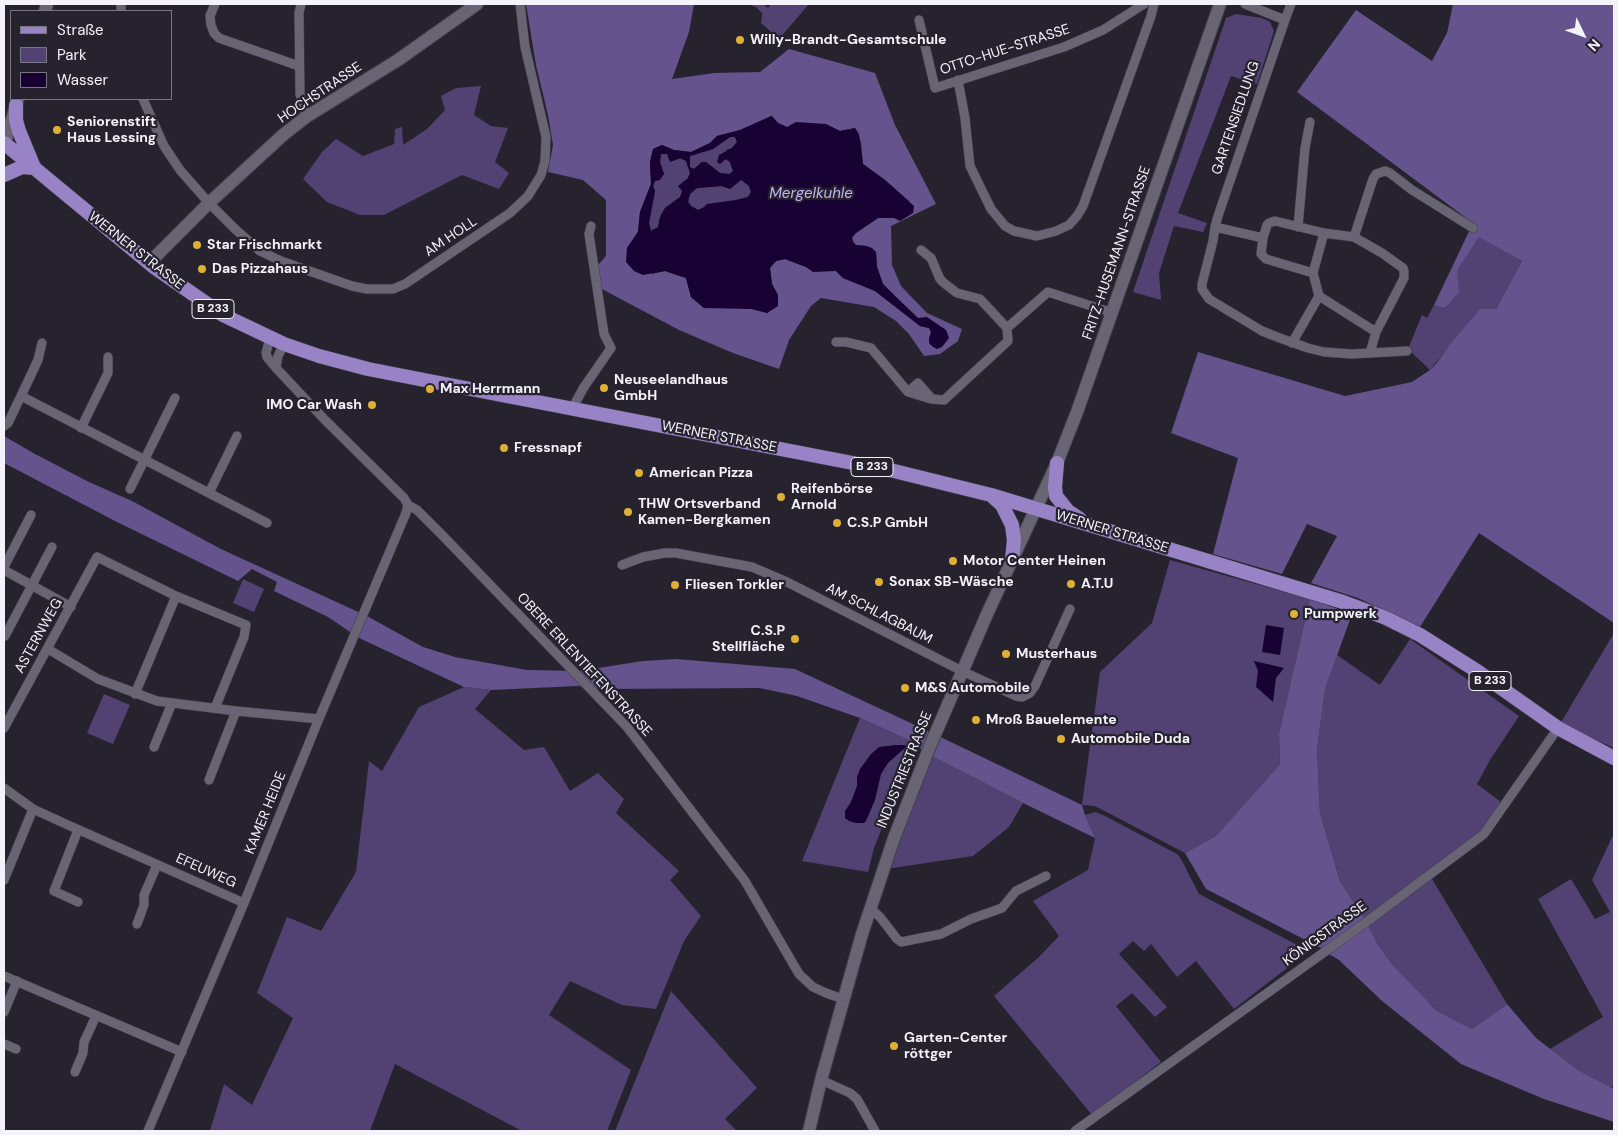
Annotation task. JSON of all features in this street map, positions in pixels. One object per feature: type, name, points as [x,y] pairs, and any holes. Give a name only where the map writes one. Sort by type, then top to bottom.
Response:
[{"type":"main road","points":[[4,113],[17,102]]},
{"type":"main road","points":[[17,102],[16,120],[35,168]]},
{"type":"main road","name":"WERNER STRASSE","points":[[4,144],[149,263],[223,315],[284,344],[319,356],[368,369],[894,471],[991,495],[1328,597],[1386,618],[1430,640],[1558,728],[1614,758]]},
{"type":"main road","points":[[4,175],[22,167],[35,168]]},
{"type":"main road","points":[[1057,463],[1056,496],[1068,511],[1086,524]]},
{"type":"main road","points":[[991,495],[1002,505],[1012,525],[1014,540],[1012,560]]},
{"type":"street","points":[[215,4],[210,16],[211,25],[214,33],[219,38],[299,66]]},
{"type":"street","points":[[301,4],[299,13],[300,94],[306,117]]},
{"type":"street","name":"HOCHSTRASSE","points":[[149,263],[209,203],[283,135],[306,117],[398,60],[477,4]]},
{"type":"street","name":"AM HOLL","points":[[143,100],[164,146],[188,180],[209,203],[255,246],[281,261],[352,286],[367,290],[393,289],[405,284],[510,213],[528,196],[541,175],[546,156],[546,137],[525,47],[520,4]]},
{"type":"street","name":"OTTO-HUE-STRASSE","points":[[919,20],[935,88],[1064,47],[1103,30],[1144,4]]},
{"type":"street","points":[[958,80],[965,118],[970,166],[991,209],[1005,226],[1014,231],[1037,236],[1056,231],[1070,225],[1077,216],[1088,192],[1154,4]]},
{"type":"street","name":"FRITZ-HUSEMANN-STRASSE","points":[[1036,509],[1057,463],[1084,394],[1220,4]]},
{"type":"street","points":[[1245,4],[1285,20]]},
{"type":"street","name":"GARTENSIEDLUNG","points":[[1291,4],[1215,226],[1202,284],[1205,295],[1262,331],[1292,343],[1324,352],[1370,353],[1407,351]]},
{"type":"street","points":[[4,144],[17,102]]},
{"type":"street","points":[[1298,227],[1305,148],[1310,122]]},
{"type":"street","points":[[1354,237],[1373,179],[1380,172],[1390,173],[1412,190],[1474,228]]},
{"type":"street","points":[[1313,273],[1266,259],[1261,254],[1267,225],[1272,221],[1324,233],[1354,237],[1382,253],[1404,271],[1404,278],[1376,332],[1370,353]]},
{"type":"street","points":[[572,409],[584,387],[611,348],[604,334],[589,234],[592,226]]},
{"type":"street","points":[[1215,226],[1263,238]]},
{"type":"street","points":[[1324,233],[1313,273],[1319,296],[1376,332]]},
{"type":"street","points":[[836,342],[846,342],[871,348],[908,392],[944,400],[1008,341],[1007,328],[980,299],[957,293],[944,283],[940,279],[931,258],[921,250]]},
{"type":"street","points":[[1007,328],[1048,292],[1113,313]]},
{"type":"street","points":[[1292,343],[1319,296]]},
{"type":"street","name":"OBERE ERLENTIEFENSTRASSE","points":[[270,338],[266,353],[276,368],[325,420],[404,498],[408,505],[417,510],[444,537],[627,726],[745,881],[799,974],[813,987],[843,999]]},
{"type":"street","points":[[4,426],[8,423],[38,360],[42,343]]},
{"type":"street","points":[[276,368],[278,356],[284,344]]},
{"type":"street","points":[[81,428],[108,373],[108,357]]},
{"type":"street","points":[[21,396],[267,523]]},
{"type":"street","points":[[130,489],[175,398]]},
{"type":"street","points":[[209,492],[237,436]]},
{"type":"street","name":"KAMER HEIDE","points":[[148,1131],[408,505]]},
{"type":"street","name":"INDUSTRIESTRASSE","points":[[809,1131],[843,999],[870,908],[894,838],[920,769],[1036,509]]},
{"type":"street","points":[[32,515],[4,569],[71,607]]},
{"type":"street","points":[[5,636],[52,547]]},
{"type":"street","name":"AM SCHLAGBAUM","points":[[622,564],[643,557],[676,553],[752,567],[787,582],[962,672],[1022,697],[1030,693],[1034,686],[1070,609]]},
{"type":"street","name":"ASTERNWEG","points":[[4,728],[97,557],[176,596]]},
{"type":"street","points":[[136,694],[176,596],[246,625],[244,637],[215,708]]},
{"type":"street","points":[[48,649],[98,679],[157,701],[319,719]]},
{"type":"street","points":[[154,747],[172,704]]},
{"type":"street","points":[[209,780],[236,711]]},
{"type":"street","name":"KÖNIGSTRASSE","points":[[1075,1131],[1369,920],[1484,834],[1558,728]]},
{"type":"street","name":"EFEUWEG","points":[[4,788],[33,809],[244,903]]},
{"type":"street","points":[[4,880],[33,809]]},
{"type":"street","points":[[78,830],[54,891],[78,902]]},
{"type":"street","name":"EFEUWEG","points":[[138,924],[144,905],[144,895],[157,865]]},
{"type":"street","points":[[870,908],[901,942],[941,934],[971,919],[1002,908],[1016,890],[1046,876]]},
{"type":"street","points":[[4,976],[182,1052]]},
{"type":"street","points":[[4,1012],[17,981]]},
{"type":"street","points":[[75,1072],[83,1053],[84,1042],[96,1016]]},
{"type":"street","points":[[4,1044],[16,1049]]},
{"type":"street","points":[[821,1080],[850,1093],[857,1099],[875,1131]]},
{"type":"green space","points":[[749,4],[763,4],[768,8],[771,4],[809,4],[779,39],[761,23],[762,13],[756,7]]},
{"type":"green space","points":[[1236,14],[1262,18],[1270,22],[1274,31],[1257,84],[1231,76],[1178,213],[1207,223],[1203,232],[1174,226],[1159,273],[1161,300],[1133,292],[1226,18]]},
{"type":"green space","points":[[481,86],[474,115],[491,126],[508,128],[495,162],[509,173],[499,189],[462,175],[384,215],[360,215],[327,202],[303,179],[322,152],[336,139],[363,156],[394,144],[395,129],[402,127],[403,145],[427,129],[445,110],[441,96],[456,88]]},
{"type":"green space","points":[[730,137],[735,137],[737,142],[732,148],[726,150],[725,159],[730,162],[733,171],[729,174],[720,173],[706,162],[702,162],[694,169],[690,167],[690,156],[713,149]]},
{"type":"green space","points":[[661,154],[668,154],[686,161],[690,173],[680,197],[665,208],[660,217],[658,227],[651,231],[649,223],[655,191],[653,186],[655,181],[664,174],[660,162]]},
{"type":"green space","points":[[741,179],[749,186],[751,192],[748,197],[698,210],[688,202],[690,194],[697,188],[721,186],[730,188]]},
{"type":"green space","points":[[1479,236],[1522,261],[1496,309],[1480,309],[1430,370],[1408,349],[1422,315],[1427,318],[1434,305],[1446,308],[1457,271]]},
{"type":"green space","points":[[1170,560],[1310,599],[1279,733],[1280,764],[1216,836],[1185,853],[1095,806],[1082,805],[1100,672],[1152,623]]},
{"type":"green space","points":[[243,579],[264,589],[254,612],[233,603]]},
{"type":"green space","points":[[1614,633],[1614,748],[1560,724]]},
{"type":"green space","points":[[1410,639],[1519,716],[1490,760],[1477,784],[1501,802],[1484,829],[1365,920],[1340,881],[1320,813],[1317,750],[1325,689],[1337,655],[1380,685]]},
{"type":"green space","points":[[464,687],[491,690],[475,709],[524,750],[544,747],[570,791],[598,773],[624,799],[616,813],[679,871],[670,880],[701,916],[684,941],[656,1009],[622,1005],[570,981],[549,1015],[631,1070],[607,1131],[522,1131],[395,1064],[370,1131],[210,1131],[224,1084],[252,1105],[293,1018],[257,993],[287,917],[321,931],[356,872],[369,761],[382,771],[419,707]]},
{"type":"green space","points":[[104,694],[130,705],[113,744],[87,733]]},
{"type":"green space","points":[[860,718],[915,743],[874,848],[868,872],[802,861]]},
{"type":"green space","points":[[924,752],[1023,803],[1009,827],[973,856],[879,870]]},
{"type":"green space","points":[[1095,812],[1177,854],[1199,894],[1309,951],[1234,1009],[1196,961],[1177,977],[1151,944],[1144,951],[1133,941],[1119,954],[1167,1007],[1155,1017],[1132,993],[1116,1006],[1161,1062],[1092,1115],[994,996],[1039,957],[1059,936],[1033,901],[1088,870],[1095,838],[1085,815]]},
{"type":"green space","points":[[1614,833],[1614,1082],[1612,1088],[1578,1070],[1550,1049],[1603,1017],[1538,899],[1571,879],[1595,919],[1610,912],[1592,880]]},
{"type":"green space","points":[[1432,879],[1507,1004],[1472,1029],[1437,1011],[1391,963],[1368,926]]},
{"type":"green space","points":[[671,991],[757,1088],[725,1119],[737,1131],[615,1131]]},
{"type":"shaded area","points":[[526,4],[694,4],[689,32],[672,79],[714,73],[760,72],[789,49],[875,73],[895,125],[936,204],[891,226],[892,265],[901,286],[927,313],[962,329],[958,341],[940,354],[924,356],[909,334],[896,321],[874,307],[821,298],[811,306],[789,340],[779,369],[733,353],[679,330],[600,288],[598,265],[606,256],[606,200],[583,180],[548,172],[553,145],[536,65]],"holes":[[[771,116],[778,123],[787,127],[825,124],[840,131],[855,128],[861,142],[863,164],[909,201],[856,233],[852,238],[853,242],[856,245],[866,246],[876,252],[877,267],[883,284],[918,318],[949,338],[929,339],[931,332],[929,328],[920,326],[875,291],[843,278],[836,271],[813,271],[785,259],[776,261],[770,268],[772,284],[778,295],[768,313],[752,309],[704,308],[691,297],[686,278],[665,271],[652,274],[627,248],[638,232],[640,212],[651,184],[650,162],[653,149],[662,145],[674,150],[691,152],[710,143],[717,136],[740,130]]]},
{"type":"shaded area","points":[[1453,4],[1614,4],[1614,623],[1479,533],[1420,627],[1358,598],[1311,583],[1337,536],[1307,524],[1282,574],[1213,554],[1238,458],[1171,433],[1198,352],[1345,396],[1412,382],[1436,364],[1480,309],[1496,309],[1522,261],[1479,237],[1457,271],[1459,292],[1445,308],[1434,305],[1473,223],[1297,92],[1356,10],[1432,61],[1447,33]]},
{"type":"shaded area","points":[[4,436],[35,454],[89,482],[132,501],[221,549],[367,616],[423,647],[455,657],[527,670],[579,671],[643,661],[676,659],[795,669],[1082,805],[1095,838],[924,752],[915,743],[860,718],[797,696],[760,688],[602,689],[578,686],[491,690],[464,687],[359,638],[328,617],[274,591],[277,582],[252,569],[238,581],[117,522],[4,463]]},
{"type":"shaded area","points":[[1310,599],[1352,614],[1325,689],[1317,750],[1320,813],[1340,881],[1365,920],[1323,949],[1206,889],[1185,853],[1216,836],[1280,764],[1279,733]]},
{"type":"shaded area","points":[[1368,925],[1377,943],[1391,963],[1437,1011],[1472,1029],[1507,1004],[1536,1038],[1578,1070],[1614,1089],[1614,1122],[1544,1099],[1461,1064],[1382,1001],[1339,960],[1327,953]]},
{"type":"water","name":"Mergelkuhle","points":[[772,116],[778,123],[787,127],[796,122],[826,124],[840,131],[855,128],[859,134],[863,164],[885,180],[914,206],[913,213],[900,221],[894,218],[878,218],[856,233],[852,237],[853,242],[856,245],[872,248],[876,252],[877,267],[883,284],[918,318],[927,317],[946,330],[949,338],[942,347],[937,349],[929,343],[931,332],[929,328],[920,326],[875,291],[843,278],[836,271],[813,272],[806,267],[785,259],[776,261],[770,268],[772,284],[778,295],[778,306],[767,313],[752,309],[704,308],[691,297],[686,278],[665,271],[643,275],[634,271],[626,262],[627,248],[638,232],[640,212],[651,184],[650,162],[653,149],[662,145],[674,150],[691,152],[710,143],[717,136],[740,130]],"holes":[[[730,137],[735,137],[737,142],[732,148],[719,155],[717,162],[720,164],[726,159],[730,162],[733,171],[730,174],[720,173],[706,162],[702,162],[694,169],[690,167],[690,156],[713,149]],[[661,154],[667,154],[670,162],[681,158],[686,161],[690,173],[688,178],[678,186],[682,191],[680,197],[665,208],[660,217],[658,227],[651,231],[649,223],[655,191],[653,186],[655,181],[660,180],[664,174],[660,162]],[[741,180],[749,186],[751,192],[748,197],[707,204],[698,210],[688,202],[690,194],[697,188],[721,186],[730,189]]]},
{"type":"water","points":[[1266,625],[1284,628],[1280,655],[1262,652]]},
{"type":"water","points":[[1254,661],[1284,668],[1276,678],[1273,702],[1256,687],[1258,671]]},
{"type":"water","points":[[905,745],[906,747],[888,763],[881,774],[875,800],[866,821],[864,823],[856,823],[849,821],[845,818],[845,811],[851,802],[857,786],[857,777],[860,769],[879,747]]},
{"type":"place","name":"Willy-Brandt-Gesamtschule","points":[[740,40]]},
{"type":"place","name":"Seniorenstift Haus Lessing","points":[[57,130]]},
{"type":"place","name":"Star Frischmarkt","points":[[197,245]]},
{"type":"place","name":"Das Pizzahaus","points":[[202,269]]},
{"type":"place","name":"Neuseelandhaus GmbH","points":[[604,388]]},
{"type":"place","name":"Max Herrmann","points":[[430,389]]},
{"type":"place","name":"IMO Car Wash","points":[[372,405]]},
{"type":"place","name":"Fressnapf","points":[[504,448]]},
{"type":"place","name":"American Pizza","points":[[639,473]]},
{"type":"place","name":"Reifenbörse Arnold","points":[[781,497]]},
{"type":"place","name":"THW Ortsverband Kamen-Bergkamen","points":[[628,512]]},
{"type":"place","name":"C.S.P GmbH","points":[[837,523]]},
{"type":"place","name":"Motor Center Heinen","points":[[953,561]]},
{"type":"place","name":"Sonax SB-Wäsche","points":[[879,582]]},
{"type":"place","name":"A.T.U","points":[[1071,584]]},
{"type":"place","name":"Fliesen Torkler","points":[[675,585]]},
{"type":"place","name":"Pumpwerk","points":[[1294,614]]},
{"type":"place","name":"C.S.P Stellfläche","points":[[795,639]]},
{"type":"place","name":"Musterhaus","points":[[1006,654]]},
{"type":"place","name":"M&S Automobile","points":[[905,688]]},
{"type":"place","name":"Mroß Bauelemente","points":[[976,720]]},
{"type":"place","name":"Automobile Duda","points":[[1061,739]]},
{"type":"place","name":"Garten-Center röttger","points":[[894,1046]]}]
